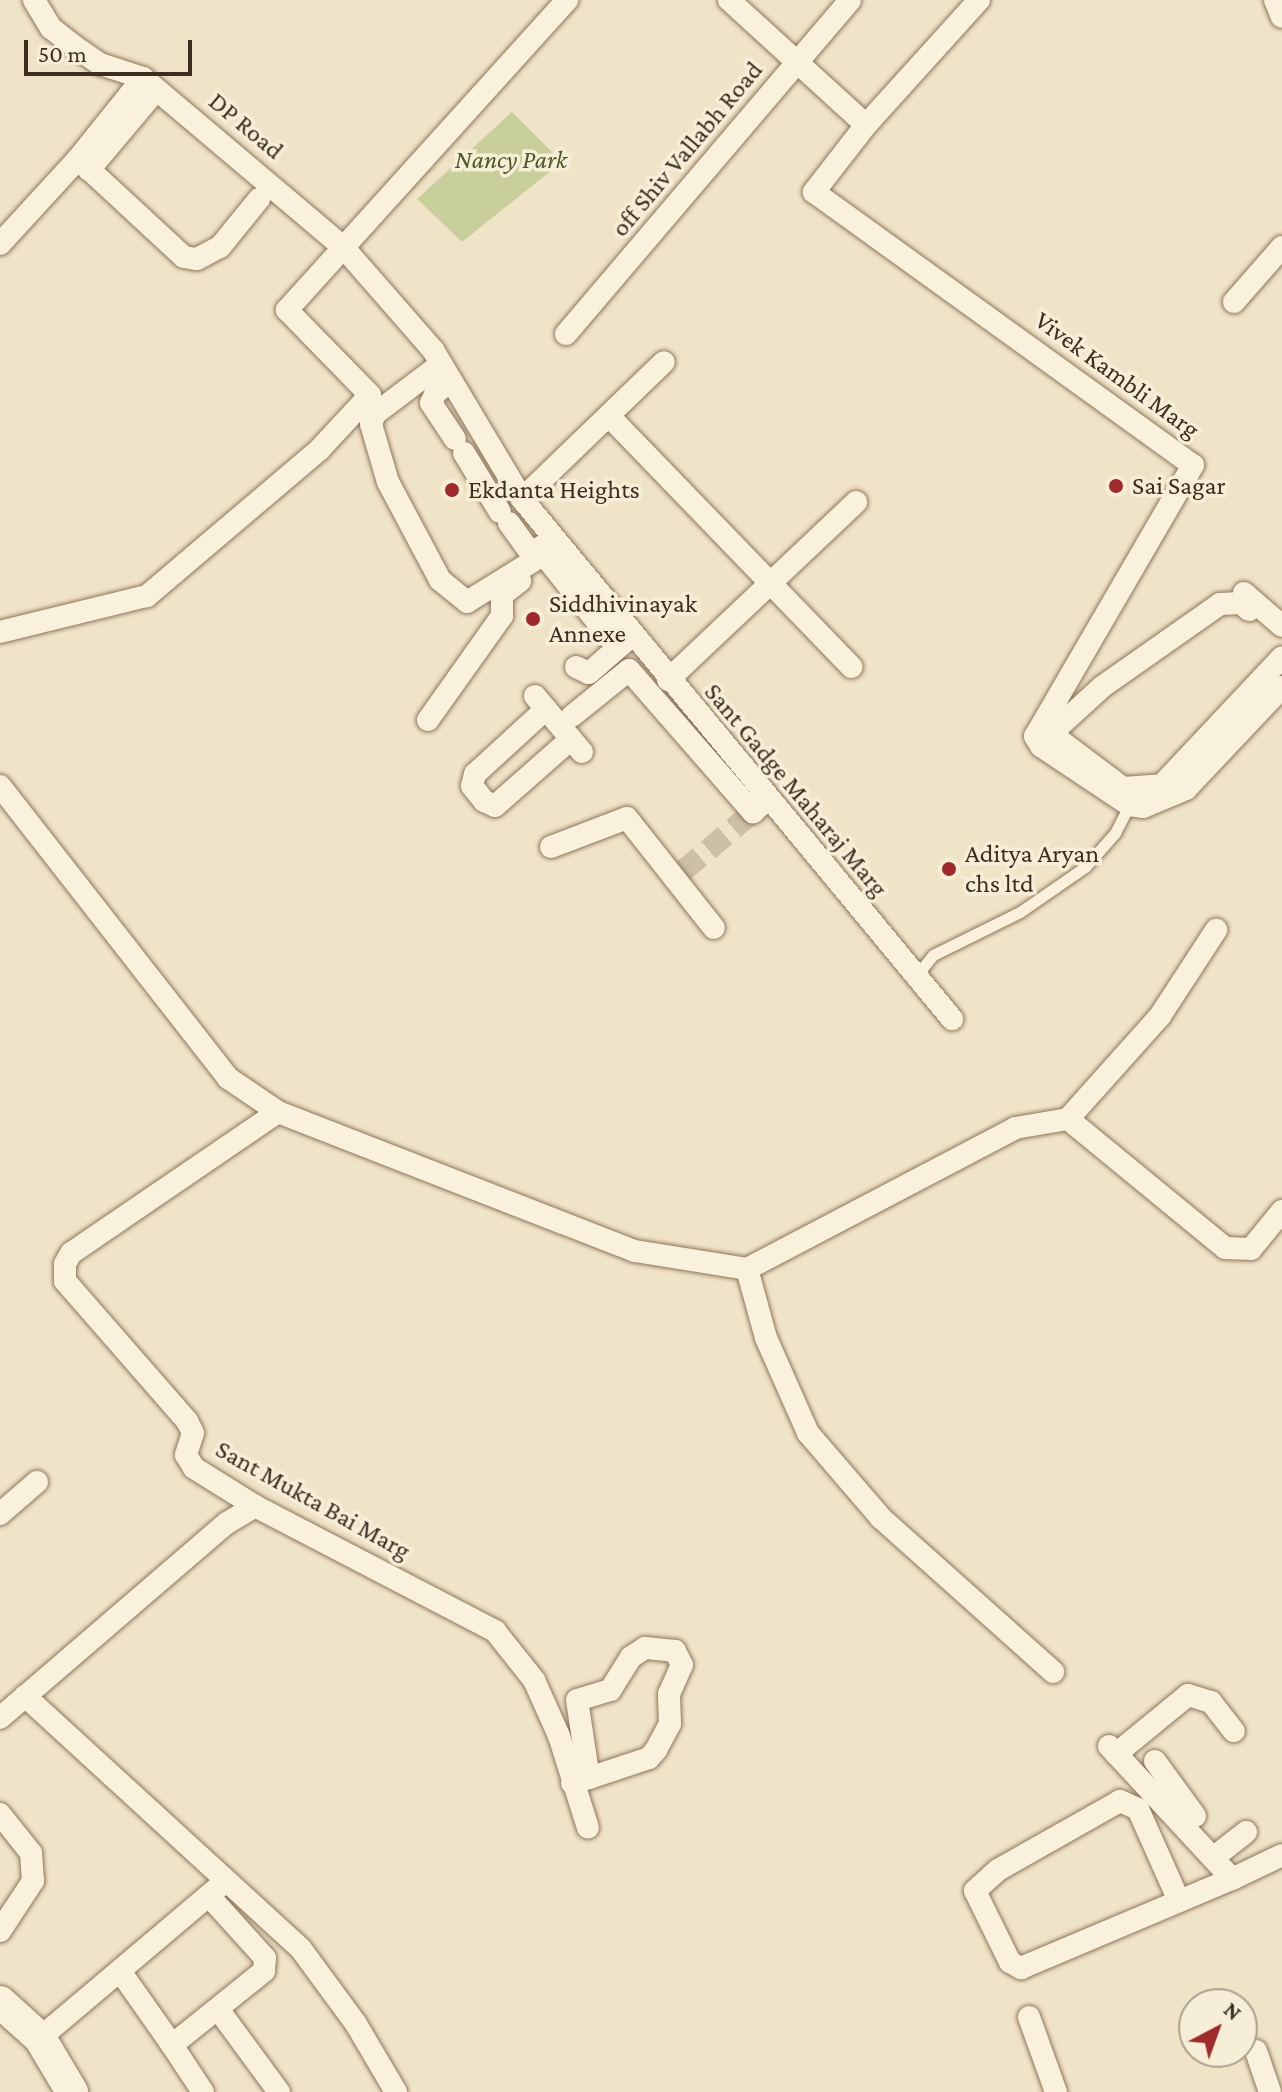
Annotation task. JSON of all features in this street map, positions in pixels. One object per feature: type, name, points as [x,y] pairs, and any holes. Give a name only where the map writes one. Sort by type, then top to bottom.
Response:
[{"type":"street","name":"DP Road","points":[[34,0],[51,28],[100,64],[151,90],[344,248]]},
{"type":"street","points":[[0,632],[147,596],[319,450],[370,395],[287,310],[567,0]]},
{"type":"street","points":[[729,0],[866,125]]},
{"type":"street","name":"off Shiv Vallabh Road","points":[[566,334],[850,0]]},
{"type":"street","name":"Vivek Kambli Marg","points":[[979,0],[866,125],[814,192],[1193,465],[1035,736],[1041,746],[1129,805]]},
{"type":"street","points":[[1275,0],[1282,17]]},
{"type":"street","points":[[0,244],[83,164],[151,90]]},
{"type":"street","points":[[83,164],[184,257],[197,259],[220,247],[259,189],[212,137]]},
{"type":"street","points":[[1234,302],[1282,247]]},
{"type":"street","name":"Sant Gadge Maharaj Marg","points":[[344,248],[446,373],[556,553],[668,680],[952,1019]]},
{"type":"street","points":[[522,499],[664,362]]},
{"type":"street","points":[[446,373],[431,403],[531,553],[556,553]]},
{"type":"street","points":[[446,373],[375,414],[371,424],[388,482],[440,580],[467,602],[556,553]]},
{"type":"street","points":[[609,416],[851,667]]},
{"type":"street","points":[[482,481],[502,467]]},
{"type":"street","points":[[668,680],[856,502]]},
{"type":"street","points":[[428,720],[502,616],[502,595],[556,553]]},
{"type":"street","points":[[1215,745],[1162,785],[1123,788],[1055,734],[1102,687],[1220,604],[1246,601],[1282,626]]},
{"type":"street","points":[[576,667],[589,673],[635,646]]},
{"type":"street","points":[[550,714],[629,670],[635,646]]},
{"type":"street","points":[[550,714],[576,746],[495,806],[484,801],[471,780],[550,714],[635,646]]},
{"type":"street","points":[[1129,805],[1143,807],[1186,789],[1215,745],[1258,698],[1282,657]]},
{"type":"street","points":[[629,670],[753,812],[767,800]]},
{"type":"street","points":[[1258,698],[1282,687]]},
{"type":"street","points":[[0,786],[228,1078],[278,1112],[635,1251],[747,1269],[1015,1128],[1068,1119],[1160,1016],[1216,930]]},
{"type":"street","points":[[551,847],[624,817],[679,874],[714,928]]},
{"type":"street","name":"Sant Mukta Bai Marg","points":[[278,1112],[71,1253],[65,1264],[65,1281],[187,1421],[193,1433],[186,1455],[194,1468],[255,1506],[495,1631],[534,1680],[581,1780],[588,1828]]},
{"type":"street","points":[[1068,1119],[1225,1248],[1251,1249],[1282,1211]]},
{"type":"street","points":[[747,1269],[766,1338],[808,1433],[881,1518],[1053,1672]]},
{"type":"street","points":[[0,1514],[37,1482]]},
{"type":"street","points":[[0,1718],[227,1523],[255,1506]]},
{"type":"street","points":[[645,1648],[675,1651],[682,1665],[669,1694],[670,1724],[656,1750],[649,1758],[581,1780],[577,1700],[610,1690],[631,1657],[645,1648]]},
{"type":"street","points":[[1195,1816],[1173,1802],[1113,1750],[1188,1695],[1211,1702],[1234,1731]]},
{"type":"street","points":[[25,1696],[301,1949],[356,2024],[396,2092]]},
{"type":"street","points":[[1155,1761],[1173,1802],[1232,1879]]},
{"type":"street","points":[[1179,1901],[1138,1809],[1120,1801],[998,1870],[975,1891],[1010,1962],[1021,1968],[1232,1879],[1282,1855]]},
{"type":"street","points":[[0,1814],[31,1853],[33,1881],[0,1931]]},
{"type":"street","points":[[1213,1858],[1246,1832]]},
{"type":"street","points":[[40,2038],[227,1881]]},
{"type":"street","points":[[172,2045],[266,1966],[265,1958],[209,1896]]},
{"type":"street","points":[[120,1971],[203,2092]]},
{"type":"street","points":[[0,2002],[40,2038],[72,2092]]},
{"type":"street","points":[[218,2009],[279,2092]]},
{"type":"street","points":[[1029,2017],[1056,2092]]},
{"type":"street","points":[[1258,2057],[1270,2092]]},
{"type":"lane","points":[[915,976],[933,955],[1020,912],[1085,867],[1115,833],[1129,805]]},
{"type":"green space","name":"Nancy Park","points":[[512,112],[562,162],[462,242],[417,199]]},
{"type":"tunnel","points":[[683,871],[753,812]]},
{"type":"place","name":"Sai Sagar","points":[[1116,486]]},
{"type":"place","name":"Ekdanta Heights","points":[[452,490]]},
{"type":"place","name":"Siddhivinayak Annexe","points":[[533,619]]},
{"type":"place","name":"Aditya Aryan chs ltd","points":[[949,869]]}]
